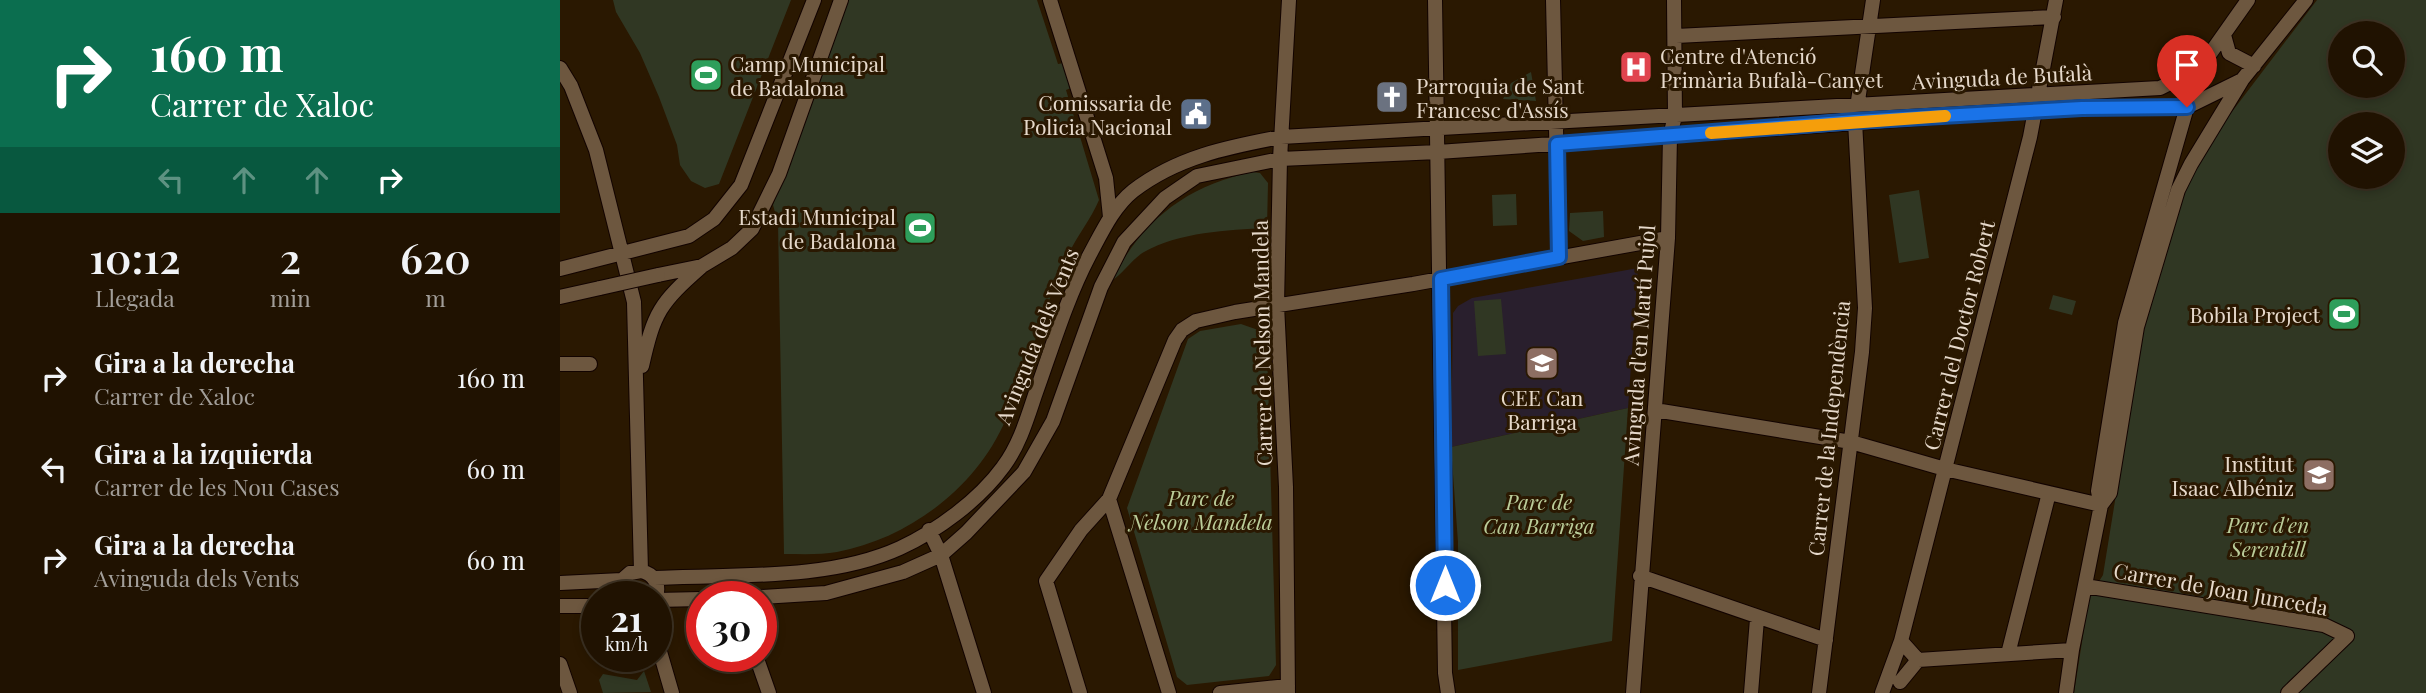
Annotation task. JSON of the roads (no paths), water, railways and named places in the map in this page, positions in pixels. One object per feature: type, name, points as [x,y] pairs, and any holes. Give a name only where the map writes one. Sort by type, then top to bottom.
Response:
[{"type":"street","points":[[560,269],[689,236],[715,219],[733,199],[776,101],[814,0]]},
{"type":"street","points":[[638,385],[649,329],[661,306],[702,266],[742,240],[768,202],[841,0]]},
{"type":"street","points":[[1050,0],[1106,178],[1111,217]]},
{"type":"street","name":"Carrer de Nelson Mandela","points":[[1220,693],[1288,690],[1286,487],[1277,305],[1280,159],[1289,0]]},
{"type":"street","points":[[1435,0],[1445,673],[1448,693]]},
{"type":"street","points":[[1553,0],[1559,257]]},
{"type":"street","name":"Avinguda d'en Martí Pujol","points":[[1633,693],[1668,238],[1670,136],[1675,116],[1674,0]]},
{"type":"street","name":"Carrer de la Independència","points":[[1819,693],[1852,442],[1864,308],[1855,121],[1873,0]]},
{"type":"street","name":"Carrer del Doctor Robert","points":[[1882,693],[1898,684],[1901,641],[2036,111],[2056,0]]},
{"type":"street","points":[[2066,693],[2101,505],[2098,491],[2125,323],[2200,68],[2248,0]]},
{"type":"street","points":[[2101,505],[2110,493],[2137,327],[2179,190],[2191,164],[2242,80],[2306,0]]},
{"type":"street","points":[[1676,36],[2053,17]]},
{"type":"street","points":[[2224,35],[2229,53],[2254,66]]},
{"type":"street","points":[[560,68],[571,86],[596,150],[634,302],[647,574],[652,581]]},
{"type":"street","name":"Avinguda de Bufalà","points":[[1675,116],[2160,88],[2200,68]]},
{"type":"street","points":[[2187,107],[2242,80]]},
{"type":"street","name":"Avinguda de Bufalà","points":[[1670,136],[1855,121],[2158,105],[2187,107]]},
{"type":"street","name":"Avinguda dels Vents","points":[[647,574],[809,571],[855,564],[901,547],[964,506],[1003,467],[1023,431],[1082,269],[1111,217],[1131,193],[1162,171],[1198,155],[1281,137],[1675,116]]},
{"type":"street","name":"Avinguda dels Vents","points":[[777,596],[826,593],[909,570],[941,555],[1007,493],[1024,472],[1053,421],[1101,287],[1124,242],[1165,198],[1197,176],[1280,159],[1438,152],[1670,136]]},
{"type":"street","points":[[1080,693],[1046,581],[1081,530],[1109,499],[1182,330],[1196,321],[1277,305],[1668,238]]},
{"type":"street","points":[[560,297],[702,266]]},
{"type":"street","points":[[560,365],[590,363]]},
{"type":"street","points":[[1655,410],[1852,442],[1945,469],[2101,505]]},
{"type":"street","points":[[2008,654],[2049,493]]},
{"type":"street","points":[[1109,499],[1168,693]]},
{"type":"street","points":[[929,530],[941,555],[984,693]]},
{"type":"street","points":[[560,583],[622,580],[630,573],[647,574]]},
{"type":"street","points":[[1640,576],[1757,619],[1826,640]]},
{"type":"street","name":"Carrer de Joan Junceda","points":[[2085,586],[2324,625],[2347,636],[2288,693]]},
{"type":"street","points":[[560,606],[581,606]]},
{"type":"street","points":[[1751,693],[1757,619]]},
{"type":"street","points":[[1901,641],[1918,660]]},
{"type":"street","points":[[1898,684],[1918,660],[2072,650]]},
{"type":"street","points":[[560,664],[570,693]]},
{"type":"street","points":[[661,672],[671,693]]},
{"type":"street","points":[[665,672],[671,693]]},
{"type":"street","points":[[762,672],[769,693]]},
{"type":"place","name":"Centre d'Atenció Primària Bufalà-Canyet","points":[[1636,67]]},
{"type":"place","name":"Camp Municipal de Badalona","points":[[706,75]]},
{"type":"place","name":"Parroquia de Sant Francesc d'Assís","points":[[1392,97]]},
{"type":"place","name":"Comissaria de Policia Nacional","points":[[1196,114]]},
{"type":"place","name":"Estadi Municipal de Badalona","points":[[920,228]]},
{"type":"place","name":"Bobila Project","points":[[2344,314]]},
{"type":"place","name":"CEE Can Barriga","points":[[1542,363]]},
{"type":"place","name":"Institut Isaac Albéniz","points":[[2319,475]]},
{"type":"park label","name":"Parc de Nelson Mandela","points":[[1201,509]]},
{"type":"park label","name":"Parc de Can Barriga","points":[[1539,513]]},
{"type":"park label","name":"Parc d'en Serentill","points":[[2268,536]]}]
